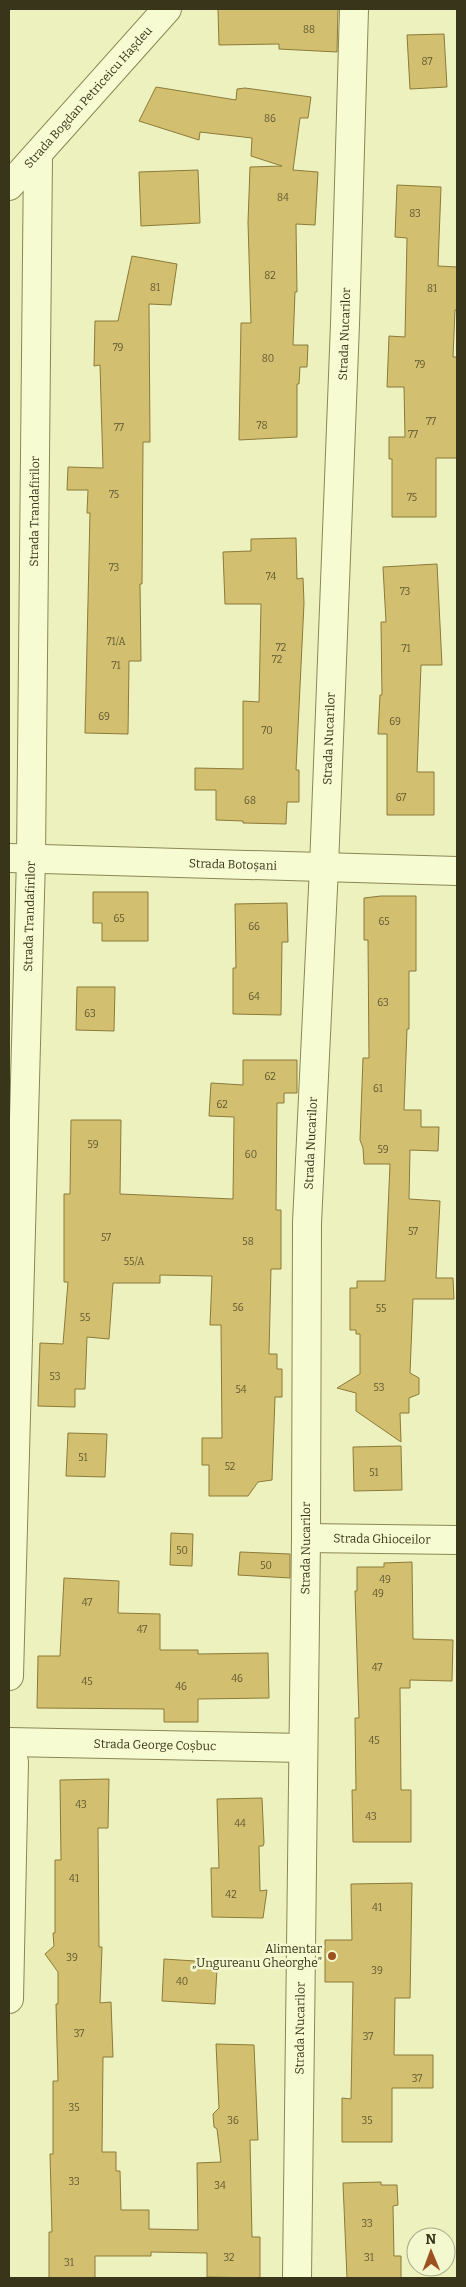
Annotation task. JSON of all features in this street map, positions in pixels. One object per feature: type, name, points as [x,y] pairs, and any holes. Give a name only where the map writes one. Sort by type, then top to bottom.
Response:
[{"type":"street","name":"Strada Bogdan Petriceicu Hașdeu","points":[[9,186],[38,156],[167,9]]},
{"type":"street","name":"Strada Nucarilor","points":[[297,2278],[306,1538],[307,1223],[324,867],[345,324],[354,9]]},
{"type":"street","name":"Strada Trandafirilor","points":[[9,1676],[20,858],[38,156]]},
{"type":"street","name":"Strada Botoșani","points":[[20,858],[457,871]]},
{"type":"street","name":"Strada Ghioceilor","points":[[306,1538],[457,1540]]},
{"type":"street","name":"Strada George Coșbuc","points":[[9,1742],[303,1748]]},
{"type":"street","points":[[9,1747],[14,1762],[9,1999]]},
{"type":"building","points":[[218,9],[338,9],[337,52],[279,49],[279,44],[219,45]]},
{"type":"building","points":[[444,34],[447,87],[410,89],[407,35]]},
{"type":"building","points":[[156,87],[236,100],[237,89],[245,88],[311,97],[308,118],[300,118],[293,170],[318,172],[315,225],[296,224],[297,292],[295,292],[293,345],[308,345],[307,367],[300,367],[299,384],[297,384],[297,437],[239,440],[241,323],[251,323],[248,222],[250,167],[282,166],[251,156],[252,138],[200,132],[199,140],[139,121]]},
{"type":"building","points":[[198,170],[200,223],[141,226],[139,172]]},
{"type":"building","points":[[397,185],[441,187],[438,266],[457,267],[457,310],[455,310],[453,357],[457,357],[457,458],[436,458],[436,517],[392,517],[392,459],[389,459],[389,437],[405,437],[404,387],[387,387],[389,336],[405,337],[407,238],[395,237]]},
{"type":"building","points":[[132,256],[177,264],[171,305],[149,304],[150,442],[143,442],[142,584],[140,584],[141,661],[129,661],[128,734],[85,733],[90,513],[87,513],[88,490],[67,490],[68,467],[103,468],[100,365],[94,366],[95,321],[118,321]]},
{"type":"building","points":[[296,538],[297,579],[303,578],[304,603],[296,770],[299,770],[299,802],[287,802],[286,824],[216,820],[216,790],[195,790],[195,768],[243,769],[243,701],[259,702],[261,604],[225,604],[223,552],[251,551],[251,539]]},
{"type":"building","points":[[437,564],[442,665],[421,665],[417,772],[434,772],[434,815],[387,815],[387,734],[378,734],[380,695],[382,695],[381,622],[386,622],[383,567]]},
{"type":"building","points":[[93,892],[148,892],[148,941],[102,941],[102,923],[93,923]]},
{"type":"building","points":[[416,896],[416,971],[409,971],[409,1029],[407,1029],[404,1110],[421,1110],[421,1127],[439,1127],[438,1151],[410,1150],[409,1199],[440,1201],[436,1278],[453,1278],[454,1299],[413,1299],[410,1373],[419,1378],[419,1394],[409,1398],[409,1413],[400,1413],[401,1442],[356,1411],[356,1393],[337,1388],[360,1374],[360,1334],[356,1334],[356,1330],[350,1330],[350,1288],[357,1288],[357,1281],[385,1281],[390,1164],[364,1164],[363,1148],[360,1140],[363,1058],[369,1058],[368,940],[364,940],[364,898]]},
{"type":"building","points":[[287,903],[288,942],[282,942],[281,1015],[233,1014],[233,968],[236,968],[235,904]]},
{"type":"building","points":[[77,987],[115,987],[114,1031],[76,1030]]},
{"type":"building","points":[[243,1060],[297,1060],[297,1093],[284,1093],[284,1103],[277,1103],[276,1210],[281,1210],[281,1269],[271,1269],[269,1354],[277,1354],[277,1369],[282,1369],[282,1397],[275,1397],[272,1480],[258,1482],[248,1496],[209,1496],[209,1465],[202,1465],[202,1438],[222,1438],[221,1325],[210,1325],[212,1276],[160,1275],[160,1283],[113,1283],[109,1339],[87,1337],[85,1389],[75,1389],[75,1407],[38,1406],[40,1343],[63,1344],[68,1282],[64,1282],[64,1194],[70,1194],[71,1120],[121,1120],[120,1194],[233,1199],[234,1117],[209,1116],[211,1083],[243,1085]]},
{"type":"building","points":[[68,1433],[107,1434],[105,1477],[66,1476]]},
{"type":"building","points":[[401,1446],[402,1490],[354,1491],[353,1447]]},
{"type":"building","points":[[171,1533],[193,1534],[192,1566],[170,1565]]},
{"type":"building","points":[[240,1552],[290,1554],[290,1578],[238,1575]]},
{"type":"building","points":[[412,1562],[413,1639],[453,1640],[452,1681],[410,1680],[410,1688],[400,1688],[401,1790],[411,1790],[411,1842],[353,1842],[352,1790],[356,1790],[355,1718],[359,1718],[355,1591],[357,1591],[357,1567],[384,1567],[384,1563]]},
{"type":"building","points":[[64,1578],[119,1581],[118,1613],[160,1614],[160,1650],[198,1650],[198,1654],[268,1653],[269,1698],[198,1699],[198,1722],[164,1722],[164,1709],[37,1708],[38,1656],[60,1656]]},
{"type":"building","points":[[109,1779],[108,1828],[98,1828],[99,1947],[102,1947],[100,2003],[111,2002],[113,2057],[103,2057],[102,2152],[116,2152],[116,2171],[120,2171],[121,2210],[149,2210],[149,2229],[198,2230],[197,2163],[221,2162],[213,2114],[219,2108],[216,2044],[254,2045],[258,2140],[250,2140],[252,2237],[260,2237],[260,2278],[207,2277],[207,2253],[151,2252],[151,2256],[95,2256],[95,2278],[49,2278],[49,2232],[52,2232],[50,2154],[53,2154],[53,2081],[58,2081],[56,2004],[58,2004],[58,1972],[45,1954],[54,1946],[55,1860],[61,1860],[60,1780]]},
{"type":"building","points":[[262,1798],[264,1843],[263,1846],[259,1846],[260,1891],[267,1890],[263,1918],[212,1917],[211,1868],[219,1868],[217,1799]]},
{"type":"building","points":[[412,1883],[410,1998],[395,1998],[394,2055],[433,2055],[433,2088],[392,2088],[392,2142],[342,2142],[342,2098],[351,2099],[353,1982],[325,1982],[325,1940],[352,1940],[351,1884]]},
{"type":"building","points":[[164,1959],[210,1962],[217,1969],[215,2004],[162,2001]]},
{"type":"building","points":[[381,2182],[381,2185],[397,2185],[398,2205],[393,2206],[394,2256],[401,2256],[401,2278],[347,2278],[343,2183]]},
{"type":"place","name":"Alimentar „Ungureanu Gheorghe”","points":[[332,1956]]}]
